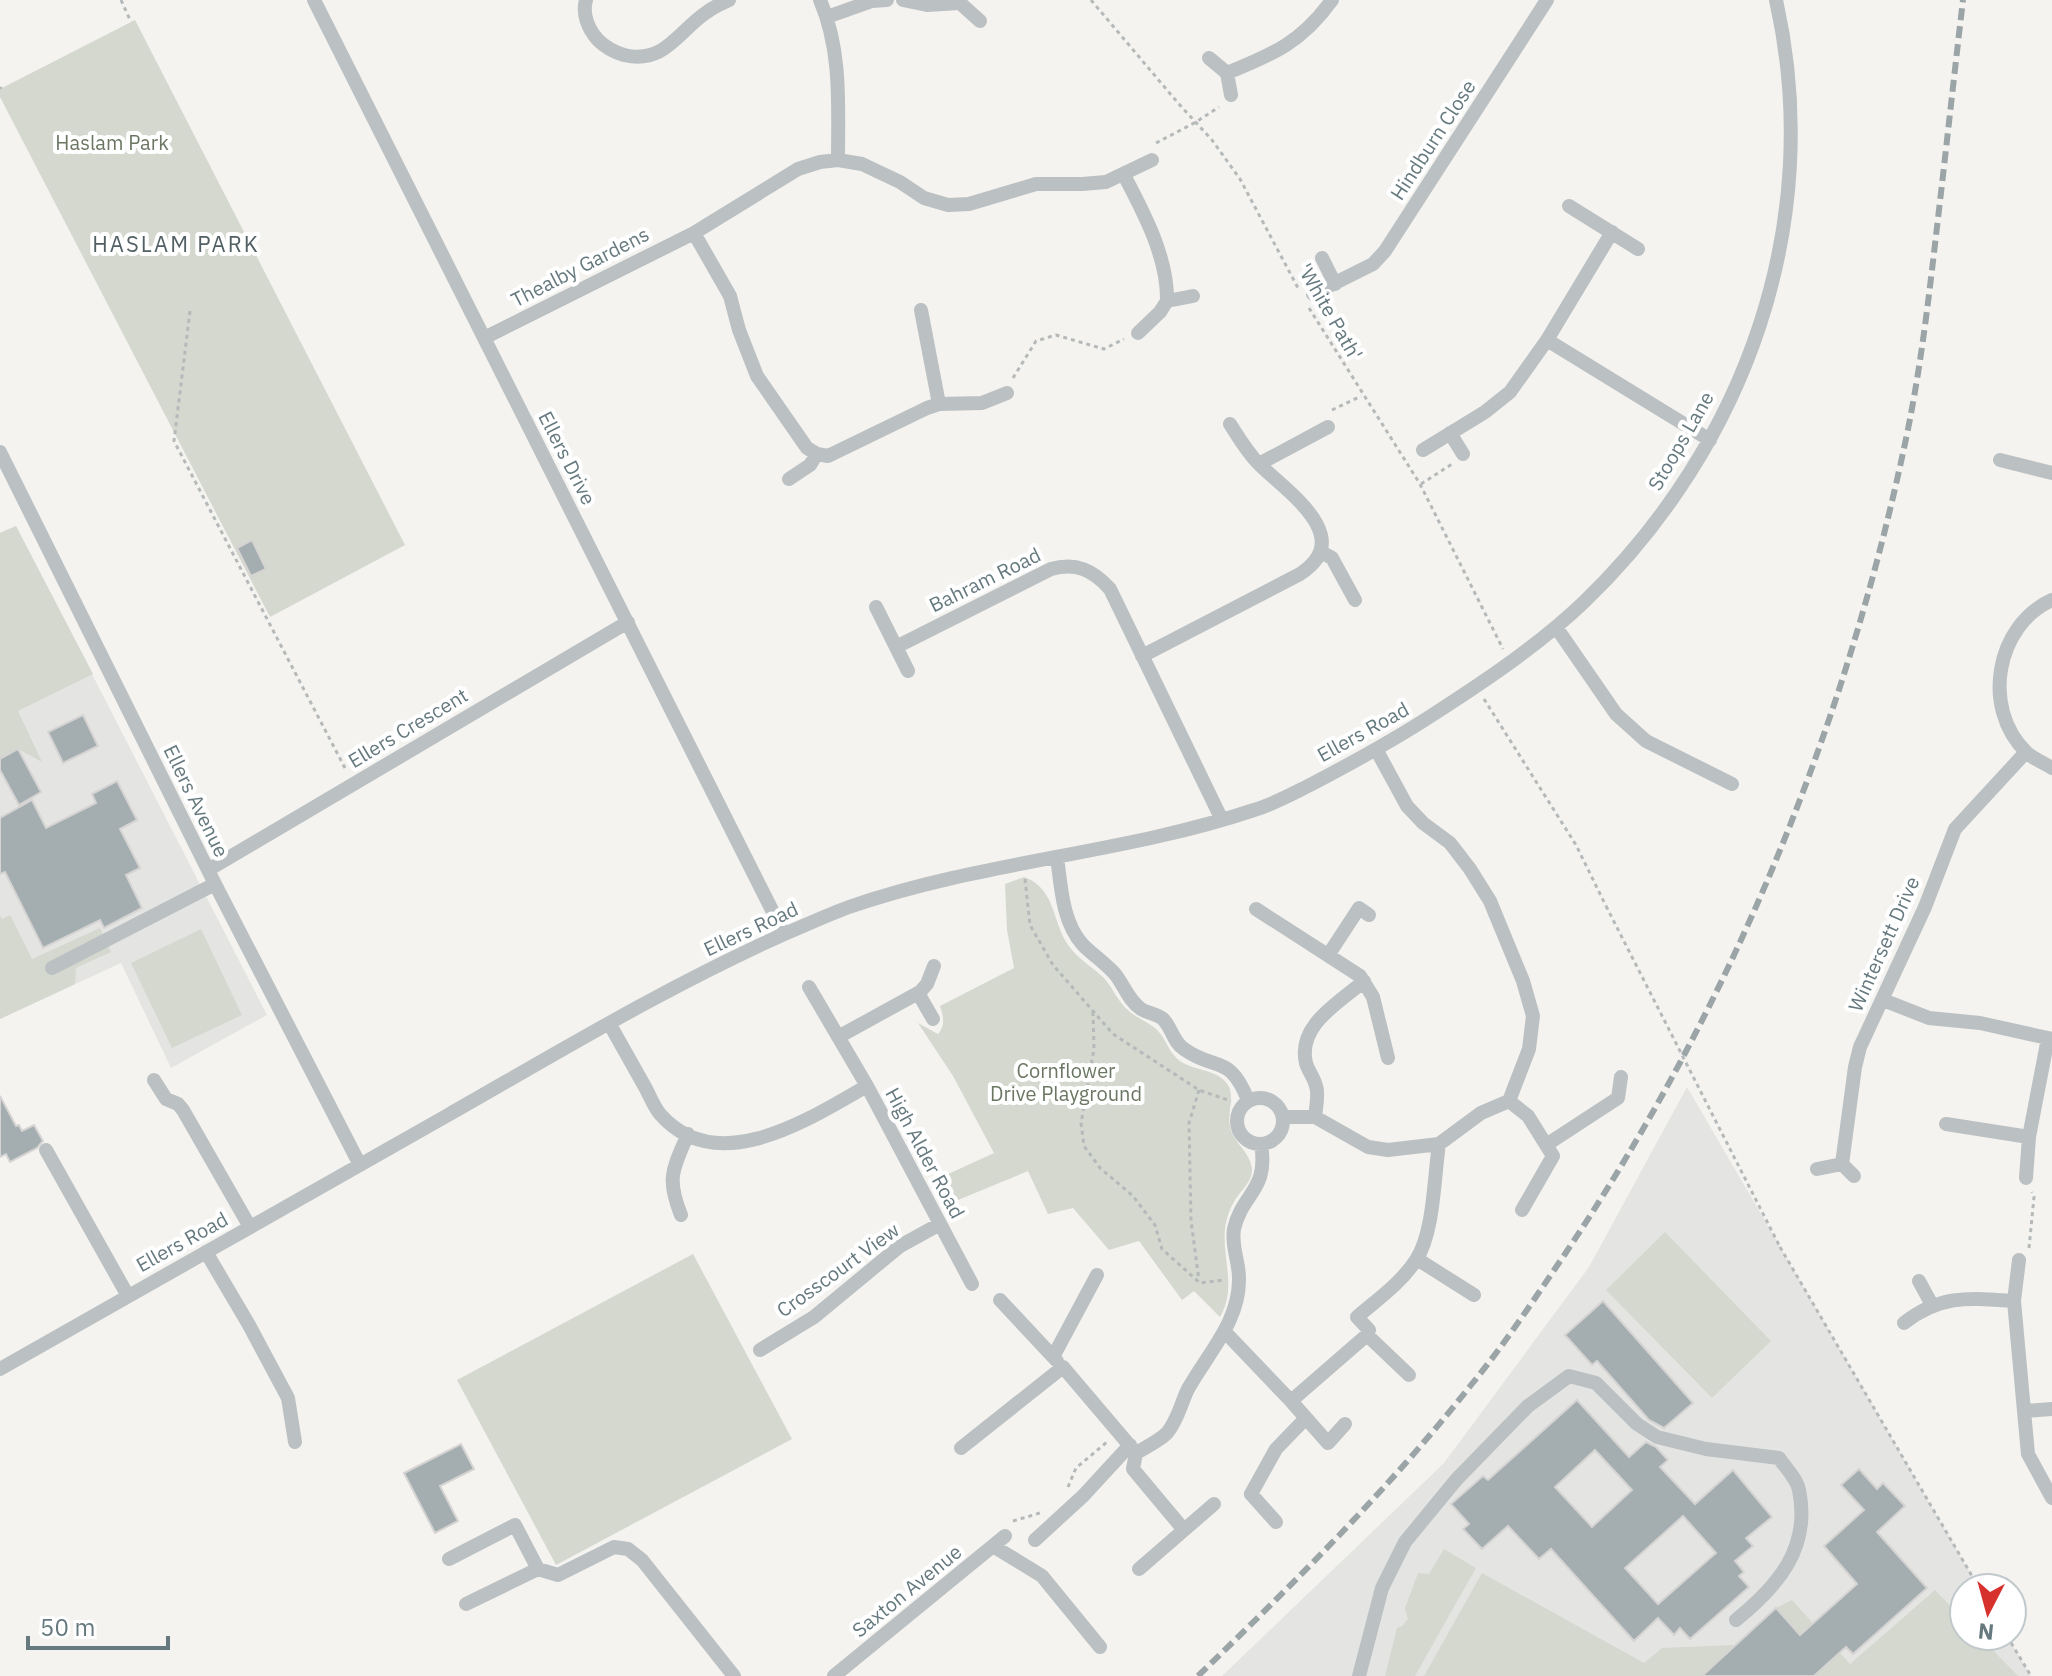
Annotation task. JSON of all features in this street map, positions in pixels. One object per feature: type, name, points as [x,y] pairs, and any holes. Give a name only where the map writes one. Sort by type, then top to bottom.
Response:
[{"type":"street","name":"Ellers Drive","points":[[314,0],[784,934]]},
{"type":"street","points":[[585,0],[586,20],[599,41],[618,53],[642,57],[668,49],[706,12],[729,0]]},
{"type":"street","points":[[820,0],[827,17],[838,70],[838,160]]},
{"type":"street","points":[[827,17],[872,1],[887,0]]},
{"type":"street","points":[[903,0],[927,5],[960,2],[980,21]]},
{"type":"street","points":[[1227,73],[1286,46],[1307,31],[1332,0]]},
{"type":"street","name":"Hindburn Close","points":[[1313,294],[1373,264],[1385,251],[1547,0]]},
{"type":"street","name":"Stoops Lane","points":[[1556,627],[1587,599],[1660,516],[1689,476],[1743,371],[1766,312],[1780,251],[1793,132],[1784,37],[1776,0]]},
{"type":"street","points":[[1209,58],[1227,73],[1231,95]]},
{"type":"street","name":"Thealby Gardens","points":[[484,338],[694,233],[798,169],[820,162],[838,160],[862,164],[900,182],[924,198],[948,205],[969,204],[1036,184],[1106,182],[1152,160]]},
{"type":"street","points":[[1124,175],[1144,213],[1167,287],[1167,301],[1138,333]]},
{"type":"street","points":[[1569,206],[1638,249]]},
{"type":"street","points":[[1423,450],[1485,412],[1510,392],[1547,340],[1612,232]]},
{"type":"street","points":[[694,233],[730,296],[757,376],[807,448],[817,454],[828,456],[939,404],[982,403],[1007,393]]},
{"type":"street","points":[[1322,258],[1335,284]]},
{"type":"street","points":[[1167,301],[1193,296]]},
{"type":"street","points":[[921,310],[939,404]]},
{"type":"street","points":[[1547,340],[1710,440]]},
{"type":"street","points":[[1142,656],[1300,574],[1313,566],[1321,552],[1323,543],[1317,524],[1306,508],[1248,452],[1230,424]]},
{"type":"street","points":[[1259,464],[1328,427]]},
{"type":"street","points":[[1450,433],[1463,454]]},
{"type":"street","name":"Ellers Avenue","points":[[0,452],[215,884],[360,1165]]},
{"type":"street","points":[[789,479],[810,465],[817,454]]},
{"type":"street","points":[[2000,460],[2052,473]]},
{"type":"street","points":[[1321,552],[1332,558],[1355,600]]},
{"type":"street","name":"Bahram Road","points":[[896,647],[1051,569],[1063,566],[1088,570],[1099,576],[1110,589],[1222,820]]},
{"type":"street","points":[[2052,600],[2018,624],[2005,652],[1999,682],[2008,727],[2026,752],[2052,768]]},
{"type":"street","points":[[876,607],[908,671]]},
{"type":"street","name":"Ellers Crescent","points":[[208,870],[628,622]]},
{"type":"street","points":[[1556,627],[1609,706],[1646,741],[1732,784]]},
{"type":"street","name":"Ellers Road","points":[[0,1369],[609,1023],[724,962],[849,907],[924,886],[1222,820],[1263,808],[1377,751],[1477,687],[1556,627]]},
{"type":"street","points":[[1283,1117],[1315,1117],[1368,1147],[1388,1150],[1439,1144],[1481,1113],[1509,1101],[1529,1049],[1533,1016],[1523,981],[1490,901],[1450,843],[1423,823],[1407,806],[1377,751]]},
{"type":"street","name":"Wintersett Drive","points":[[1842,1164],[1860,1047],[1925,907],[1955,829],[2026,752]]},
{"type":"street","points":[[1057,857],[1063,902],[1082,943],[1117,976],[1130,999],[1141,1009],[1163,1020],[1183,1049],[1197,1057],[1222,1064],[1231,1072],[1240,1081],[1245,1103]]},
{"type":"street","points":[[52,968],[215,884]]},
{"type":"street","points":[[1329,954],[1359,908],[1369,915]]},
{"type":"street","points":[[1256,909],[1351,968],[1364,981],[1373,997],[1388,1058]]},
{"type":"street","points":[[838,1037],[918,993],[927,984],[934,966]]},
{"type":"street","points":[[1315,1117],[1317,1087],[1308,1068],[1305,1039],[1312,1027],[1364,981]]},
{"type":"street","points":[[809,987],[867,1086]]},
{"type":"street","points":[[918,993],[933,1019]]},
{"type":"street","points":[[1883,1000],[1929,1018],[1965,1020],[2050,1039],[2029,1137],[2026,1178]]},
{"type":"street","name":"High Alder Road","points":[[609,1023],[660,1114],[688,1134],[723,1144],[751,1142],[776,1134],[867,1086],[972,1284]]},
{"type":"street","points":[[1546,1145],[1618,1098],[1621,1077]]},
{"type":"street","points":[[154,1080],[166,1099],[183,1110],[250,1227]]},
{"type":"street","points":[[1255,1098],[1270,1099],[1276,1104],[1283,1117],[1280,1132],[1269,1142],[1261,1144],[1246,1140],[1237,1127],[1238,1112],[1245,1103],[1255,1098]]},
{"type":"street","points":[[1509,1101],[1528,1116],[1553,1156],[1522,1210]]},
{"type":"street","points":[[1946,1124],[2029,1137]]},
{"type":"street","points":[[681,1215],[671,1183],[688,1134]]},
{"type":"street","points":[[1035,1540],[1133,1449],[1164,1436],[1174,1423],[1188,1390],[1225,1332],[1235,1301],[1239,1278],[1233,1247],[1235,1227],[1260,1182],[1264,1161],[1261,1144]]},
{"type":"street","points":[[1291,1401],[1367,1335],[1369,1330],[1357,1317],[1399,1281],[1417,1259],[1426,1237],[1439,1144]]},
{"type":"street","points":[[46,1150],[128,1296]]},
{"type":"street","points":[[1817,1169],[1842,1164],[1854,1176]]},
{"type":"street","name":"Crosscourt View","points":[[760,1350],[814,1317],[900,1246],[940,1224]]},
{"type":"street","points":[[206,1252],[288,1398],[295,1442]]},
{"type":"street","points":[[1417,1259],[1474,1295]]},
{"type":"street","points":[[2019,1260],[2014,1301],[2028,1454],[2052,1498]]},
{"type":"street","points":[[961,1448],[1058,1362],[1097,1275]]},
{"type":"street","points":[[1919,1281],[1932,1305]]},
{"type":"street","points":[[1904,1323],[1932,1305],[1969,1297],[2014,1301]]},
{"type":"street","points":[[1000,1300],[1133,1449],[1133,1469],[1184,1530]]},
{"type":"street","points":[[1225,1332],[1328,1443],[1345,1424]]},
{"type":"street","points":[[1367,1335],[1409,1375]]},
{"type":"street","points":[[1359,1676],[1382,1588],[1405,1542],[1456,1480],[1528,1406],[1569,1376],[1596,1383],[1637,1424],[1657,1437],[1706,1449],[1779,1458],[1799,1488],[1801,1533],[1792,1560],[1765,1596],[1736,1620]]},
{"type":"street","points":[[2024,1411],[2052,1409]]},
{"type":"street","points":[[1276,1522],[1251,1494],[1276,1449],[1306,1418]]},
{"type":"street","points":[[1139,1569],[1214,1504]]},
{"type":"street","points":[[449,1559],[515,1525],[538,1569]]},
{"type":"street","points":[[999,1541],[1042,1576],[1100,1647]]},
{"type":"street","name":"Saxton Avenue","points":[[834,1676],[999,1541]]},
{"type":"street","points":[[466,1604],[538,1569],[558,1575],[614,1547],[628,1549],[642,1560],[734,1676]]},
{"type":"path","points":[[121,0],[131,22]]},
{"type":"path","name":"'White Path'","points":[[1091,0],[1196,122],[1240,179],[1303,298],[1420,484],[1509,662]]},
{"type":"path","points":[[1152,160],[1153,144],[1218,109],[1231,95]]},
{"type":"path","points":[[190,311],[174,441],[353,784]]},
{"type":"path","points":[[1007,393],[1015,372],[1036,341],[1056,335],[1104,349],[1138,333]]},
{"type":"path","points":[[1328,427],[1328,413],[1362,395]]},
{"type":"path","points":[[1420,484],[1461,459],[1463,454]]},
{"type":"path","points":[[1477,687],[1576,845],[1780,1247],[1970,1572]]},
{"type":"path","points":[[1023,863],[1030,925],[1053,965],[1113,1034],[1199,1090],[1245,1103]]},
{"type":"path","points":[[1093,1012],[1094,1049],[1081,1123],[1084,1146],[1100,1168],[1133,1196],[1155,1225],[1162,1249],[1200,1283],[1239,1278]]},
{"type":"path","points":[[1199,1090],[1189,1123],[1191,1221],[1200,1283]]},
{"type":"path","points":[[2019,1260],[2029,1250],[2034,1197],[2026,1178]]},
{"type":"path","points":[[1066,1492],[1076,1468],[1119,1432]]},
{"type":"path","points":[[999,1541],[1012,1521],[1040,1513]]},
{"type":"path","points":[[2017,1652],[2031,1676]]},
{"type":"shaded area","points":[[16,526],[267,1015],[171,1068],[121,963],[0,1019],[0,533]]},
{"type":"shaded area","points":[[1687,1087],[1970,1572],[1948,1572],[1948,1652],[2017,1652],[2031,1676],[1222,1676],[1444,1463],[1589,1267]]},
{"type":"green space","name":"Haslam Park","points":[[135,20],[405,545],[270,617],[0,97],[0,89]]},
{"type":"green space","points":[[16,526],[93,674],[18,711],[42,762],[18,749],[0,759],[0,533]]},
{"type":"green space","name":"Cornflower Drive Playground","points":[[1024,877],[1043,890],[1065,940],[1104,978],[1125,1007],[1156,1029],[1180,1061],[1218,1076],[1228,1085],[1231,1095],[1230,1127],[1252,1169],[1251,1178],[1233,1203],[1226,1221],[1228,1295],[1220,1317],[1194,1291],[1182,1300],[1139,1241],[1109,1250],[1073,1208],[1048,1214],[1028,1171],[946,1205],[933,1181],[994,1153],[953,1076],[918,1023],[938,1034],[943,1024],[940,1006],[1014,968],[1007,930],[1005,884]]},
{"type":"green space","points":[[0,915],[2,919],[10,915],[32,959],[100,928],[111,952],[76,968],[75,984],[0,1019]]},
{"type":"green space","points":[[201,929],[242,1015],[172,1048],[131,963]]},
{"type":"green space","points":[[1665,1232],[1771,1341],[1712,1398],[1606,1290]]},
{"type":"green space","points":[[693,1254],[792,1439],[556,1565],[457,1380]]},
{"type":"green space","points":[[1444,1549],[1476,1568],[1415,1676],[1385,1676],[1397,1628],[1408,1619],[1405,1608],[1418,1573],[1429,1574]]},
{"type":"green space","points":[[1482,1573],[1644,1663],[1662,1648],[1734,1645],[1706,1673],[1708,1676],[1424,1676]]},
{"type":"green space","points":[[1935,1590],[1948,1603],[1948,1652],[1995,1652],[2018,1676],[1814,1676],[1827,1664],[1776,1608],[1792,1600],[1850,1664]]},
{"type":"building","points":[[252,540],[266,569],[251,576],[237,548]]},
{"type":"building","points":[[83,715],[98,746],[63,763],[48,732]]},
{"type":"building","points":[[18,749],[41,792],[19,805],[0,770],[0,759]]},
{"type":"building","points":[[117,781],[137,820],[120,829],[140,868],[126,875],[142,908],[104,928],[100,920],[43,948],[5,872],[0,874],[0,818],[32,800],[46,828],[96,803],[92,794]]},
{"type":"building","points":[[0,1096],[16,1126],[19,1125],[22,1131],[34,1125],[43,1141],[37,1148],[10,1162],[6,1154],[0,1157]]},
{"type":"building","points":[[1603,1301],[1693,1403],[1664,1428],[1649,1420],[1597,1361],[1592,1365],[1565,1335]]},
{"type":"building","points":[[1577,1400],[1629,1457],[1646,1442],[1656,1447],[1668,1460],[1660,1467],[1695,1504],[1733,1470],[1772,1517],[1746,1538],[1753,1546],[1735,1561],[1744,1572],[1739,1576],[1749,1587],[1690,1639],[1680,1628],[1674,1635],[1658,1618],[1634,1641],[1551,1549],[1539,1559],[1508,1526],[1482,1549],[1463,1529],[1469,1524],[1451,1504],[1483,1476],[1488,1480]],"holes":[[[1595,1450],[1632,1490],[1592,1527],[1555,1487]],[[1683,1516],[1716,1553],[1658,1604],[1625,1568]]]},
{"type":"building","points":[[461,1444],[474,1469],[440,1486],[458,1521],[435,1533],[404,1473]]},
{"type":"building","points":[[1859,1469],[1877,1489],[1883,1483],[1905,1506],[1877,1532],[1927,1588],[1853,1654],[1846,1647],[1814,1676],[1702,1676],[1776,1608],[1800,1635],[1857,1584],[1824,1546],[1864,1510],[1841,1485]]},
{"type":"railway","points":[[1198,1676],[1373,1499],[1439,1424],[1520,1321],[1625,1159],[1680,1062],[1731,962],[1776,860],[1816,757],[1882,543],[1921,357],[1963,0]]},
{"type":"district","name":"HASLAM PARK","points":[[176,244]]}]
